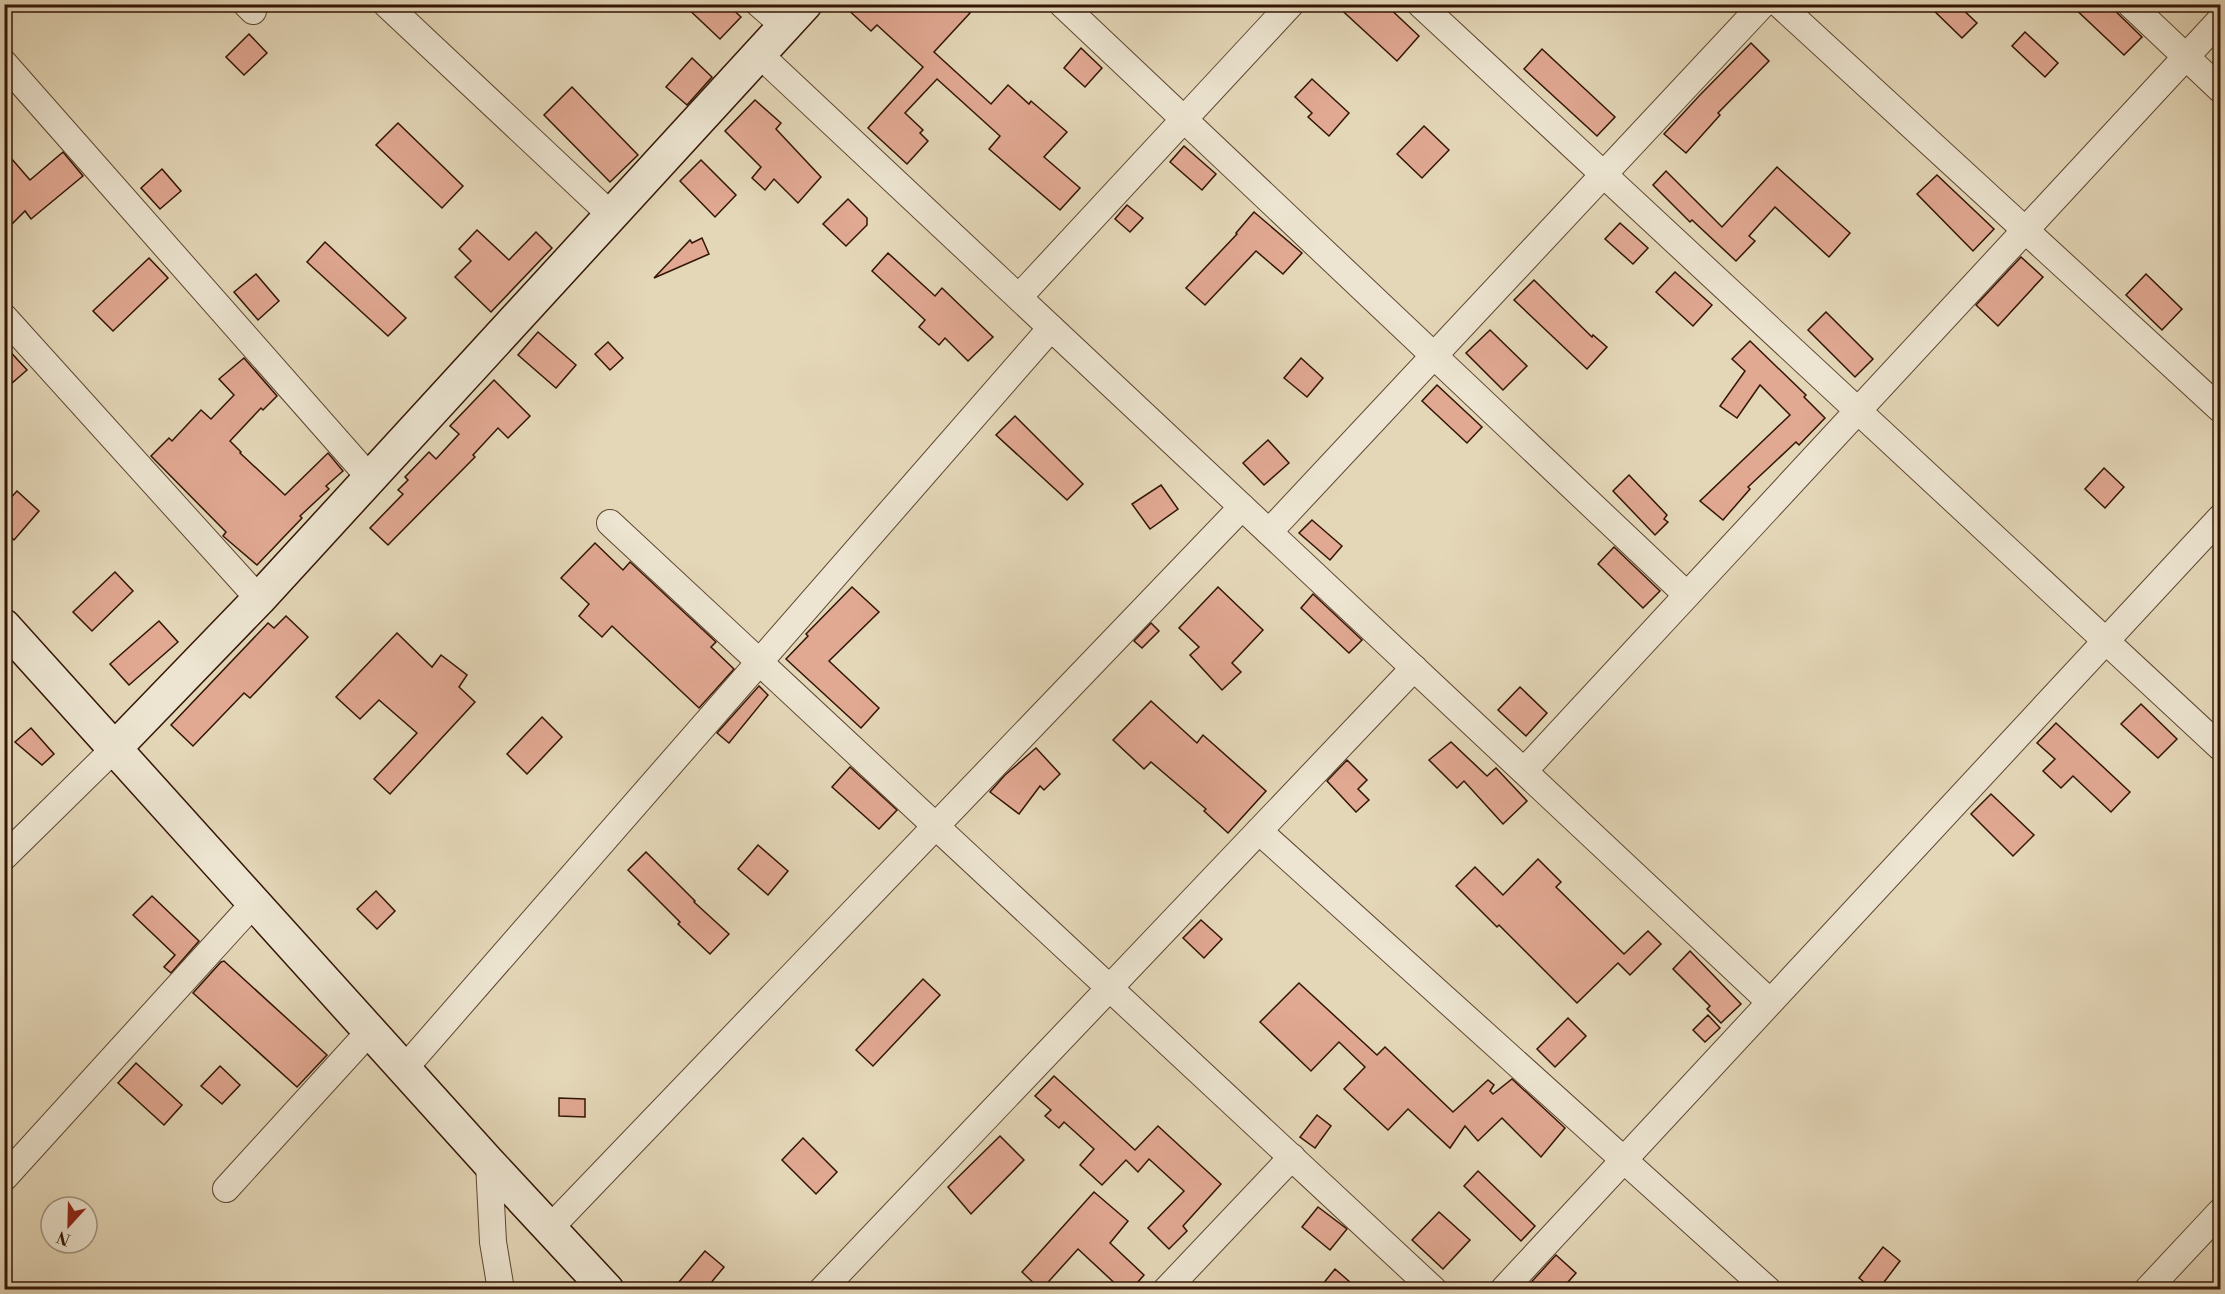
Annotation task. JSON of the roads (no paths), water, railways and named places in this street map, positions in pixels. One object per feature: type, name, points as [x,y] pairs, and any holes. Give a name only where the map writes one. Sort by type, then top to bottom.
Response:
[{"type":"street","points":[[386,4],[611,215]]},
{"type":"street","points":[[4,857],[259,599],[794,15],[759,4]]},
{"type":"street","points":[[1062,4],[1687,595]]},
{"type":"street","points":[[1019,297],[1291,4]]},
{"type":"street","points":[[1420,4],[2220,747]]},
{"type":"street","points":[[1269,532],[1763,4]]},
{"type":"street","points":[[1779,4],[2220,409]]},
{"type":"street","points":[[2130,4],[2220,89]]},
{"type":"street","points":[[1524,771],[2220,20]]},
{"type":"street","points":[[759,54],[1770,1002]]},
{"type":"street","points":[[4,63],[370,478]]},
{"type":"street","points":[[4,317],[259,599]]},
{"type":"street","points":[[404,1069],[1051,328]]},
{"type":"street","points":[[550,1228],[1242,507]]},
{"type":"street","points":[[1503,1290],[2220,518]]},
{"type":"street","points":[[610,523],[1434,1290]]},
{"type":"street","points":[[4,626],[489,1163],[607,1290]]},
{"type":"street","points":[[822,1290],[1414,668]]},
{"type":"street","points":[[1259,831],[1768,1290]]},
{"type":"street","points":[[4,1179],[254,903]]},
{"type":"street","points":[[226,1190],[370,1031]]},
{"type":"street","points":[[1166,1290],[1292,1157]]},
{"type":"street","points":[[489,1163],[493,1242],[501,1290]]},
{"type":"street","points":[[2147,1290],[2220,1212]]}]
